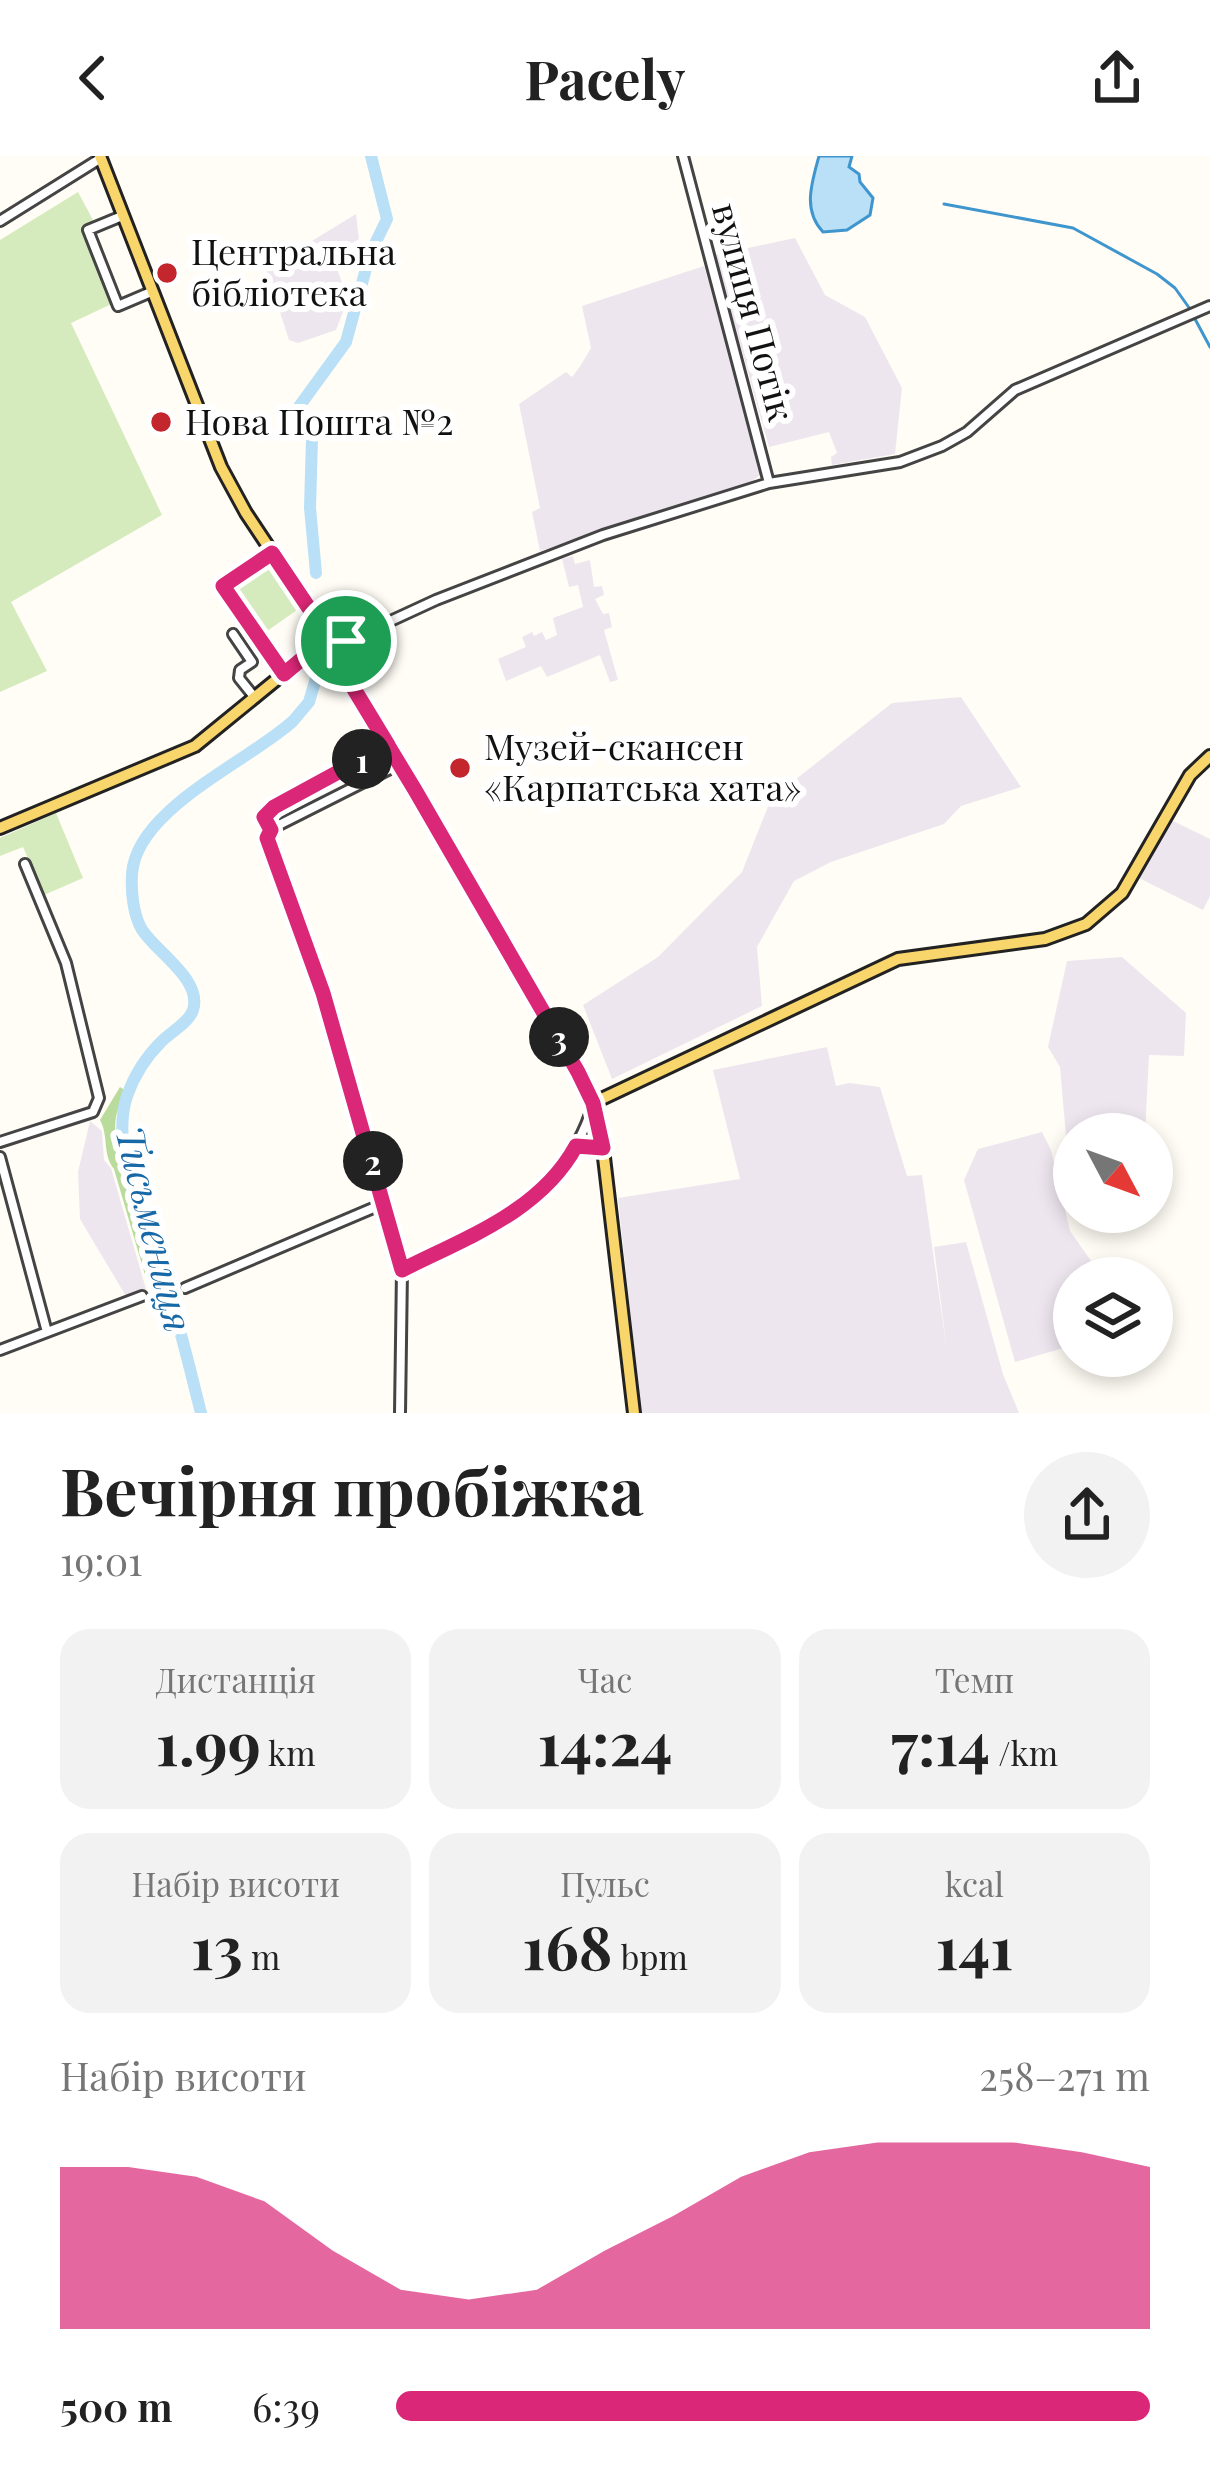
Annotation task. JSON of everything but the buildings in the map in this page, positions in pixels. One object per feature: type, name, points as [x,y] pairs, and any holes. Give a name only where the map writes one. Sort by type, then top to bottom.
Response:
[{"type":"main road","points":[[100,157],[221,467],[529,984],[593,1103],[603,1148],[634,1413]]},
{"type":"main road","points":[[0,828],[195,746],[284,674],[327,646]]},
{"type":"main road","points":[[593,1103],[898,959],[1046,939],[1086,924],[1122,893],[1190,775],[1210,756]]},
{"type":"street","name":"вулиця Потік","points":[[683,156],[770,483]]},
{"type":"street","points":[[0,221],[100,157]]},
{"type":"street","points":[[122,216],[88,230],[118,306],[151,292]]},
{"type":"street","points":[[327,646],[537,558],[770,483],[900,462],[942,446],[967,432],[1009,394],[1210,306]]},
{"type":"street","points":[[272,553],[223,586],[284,674]]},
{"type":"street","points":[[233,634],[252,662],[240,670],[239,678],[255,698]]},
{"type":"street","points":[[271,830],[264,817],[274,807],[388,745]]},
{"type":"street","points":[[399,764],[271,830],[267,838],[323,993],[402,1270],[400,1413]]},
{"type":"street","points":[[0,1142],[93,1112],[98,1098],[66,963],[25,864]]},
{"type":"street","points":[[402,1270],[488,1230],[561,1170],[593,1103]]},
{"type":"street","points":[[576,1146],[603,1148]]},
{"type":"street","points":[[0,1157],[46,1332]]},
{"type":"street","points":[[185,1288],[386,1203]]},
{"type":"street","points":[[0,1350],[142,1296]]},
{"type":"shaded area","points":[[356,214],[359,239],[332,255],[348,299],[336,330],[298,343],[289,340],[266,269]]},
{"type":"shaded area","points":[[795,238],[825,295],[865,317],[902,388],[895,454],[832,465],[831,457],[837,453],[829,432],[769,447],[715,255]]},
{"type":"shaded area","points":[[704,266],[763,473],[745,486],[540,551],[532,512],[540,508],[519,404],[566,372],[572,377],[581,365],[591,348],[582,306]]},
{"type":"shaded area","points":[[573,556],[575,564],[590,560],[594,587],[602,586],[604,595],[595,599],[603,614],[609,613],[612,627],[604,630],[618,680],[610,682],[600,655],[547,677],[541,666],[506,681],[498,659],[526,647],[522,637],[532,632],[534,636],[542,632],[546,640],[557,635],[553,618],[583,607],[578,585],[569,587],[562,559]]},
{"type":"shaded area","points":[[961,697],[1021,787],[961,806],[944,824],[831,862],[794,881],[757,947],[762,1006],[612,1079],[583,1005],[658,957],[742,872],[771,799],[892,703]]},
{"type":"shaded area","points":[[1167,818],[1210,839],[1210,896],[1203,910],[1137,877]]},
{"type":"shaded area","points":[[1122,957],[1186,1013],[1184,1056],[1149,1055],[1146,1113],[1064,1113],[1060,1067],[1048,1047],[1067,961]]},
{"type":"shaded area","points":[[827,1047],[836,1086],[880,1087],[907,1176],[922,1175],[947,1351],[934,1247],[966,1242],[1003,1374],[1019,1413],[641,1413],[618,1198],[740,1179],[713,1070]]},
{"type":"shaded area","points":[[90,1121],[102,1131],[104,1160],[111,1168],[146,1289],[127,1298],[80,1219],[78,1172]]},
{"type":"shaded area","points":[[1042,1132],[1053,1159],[1053,1233],[1071,1233],[1088,1257],[1053,1257],[1053,1351],[1015,1362],[964,1180],[978,1149]]},
{"type":"green space","points":[[78,192],[94,222],[89,226],[118,301],[71,323],[162,515],[11,602],[47,671],[0,692],[0,240]]},
{"type":"green space","points":[[263,561],[297,610],[260,636],[226,587]]},
{"type":"green space","points":[[56,813],[83,878],[44,895],[23,847],[0,856],[0,838]]},
{"type":"green space","points":[[120,1087],[126,1091],[115,1133],[132,1203],[164,1289],[155,1294],[150,1292],[100,1120]]},
{"type":"water","points":[[819,156],[852,156],[849,167],[859,174],[873,198],[870,215],[847,230],[823,232],[813,214],[810,196]]},
{"type":"waterway","name":"Тисьмениця","points":[[316,573],[310,508],[312,439],[298,408],[346,342],[370,254],[387,219],[371,156]]},
{"type":"waterway","points":[[944,204],[1073,228],[1157,274],[1190,309]]},
{"type":"waterway","points":[[1195,319],[1210,347]]},
{"type":"waterway","name":"Тисьмениця","points":[[201,1413],[123,1146],[127,1096],[137,1074],[156,1048],[188,1019],[194,999],[184,976],[141,928],[133,902],[132,874],[138,850],[173,808],[293,721],[309,702],[321,661]]},
{"type":"place","name":"Центральна бібліотека","points":[[167,273]]},
{"type":"place","name":"Нова Пошта №2","points":[[161,422]]},
{"type":"place","name":"Музей-скансен «Карпатська хата»","points":[[460,768]]},
{"type":"route","points":[[346,641],[325,632],[272,553],[223,586],[284,674],[309,653],[334,656],[388,745],[274,807],[264,817],[271,830],[267,838],[323,993],[402,1270],[488,1230],[561,1170],[576,1146],[603,1148],[593,1103],[578,1072],[415,790],[388,745],[337,661],[334,656],[330,650],[346,641]]}]
